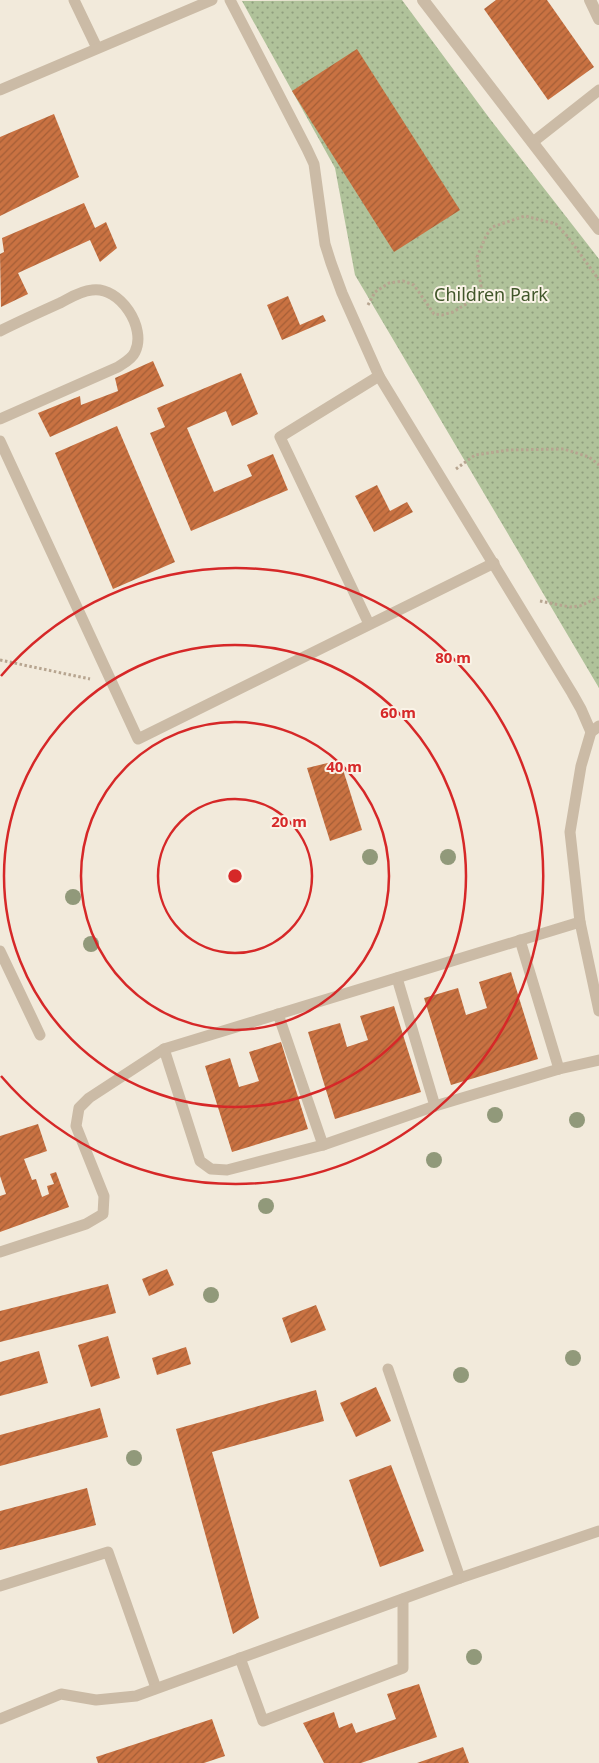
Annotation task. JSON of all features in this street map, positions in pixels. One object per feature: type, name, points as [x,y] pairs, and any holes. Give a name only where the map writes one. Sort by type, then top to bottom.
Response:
[{"type":"street","points":[[423,0],[599,229]]},
{"type":"street","points":[[590,0],[599,19]]},
{"type":"lane","points":[[74,0],[97,48]]},
{"type":"lane","points":[[0,90],[212,0]]},
{"type":"lane","points":[[230,0],[314,164],[330,262],[379,376],[576,701],[595,729],[581,766],[570,832],[580,922],[599,1012]]},
{"type":"lane","points":[[533,142],[599,90]]},
{"type":"lane","points":[[0,331],[81,292],[99,290],[115,294],[124,302],[138,334],[135,354],[118,367],[0,419]]},
{"type":"lane","points":[[369,624],[280,437],[379,376]]},
{"type":"lane","points":[[0,441],[138,740],[494,563]]},
{"type":"lane","points":[[0,1252],[86,1224],[103,1214],[104,1196],[76,1126],[79,1108],[89,1098],[164,1049],[580,922]]},
{"type":"lane","points":[[520,940],[559,1069]]},
{"type":"lane","points":[[0,951],[40,1035]]},
{"type":"lane","points":[[396,978],[435,1106]]},
{"type":"lane","points":[[278,1014],[323,1146]]},
{"type":"lane","points":[[164,1049],[200,1161],[211,1170],[227,1170],[323,1146],[435,1106],[559,1069],[599,1060]]},
{"type":"lane","points":[[388,1369],[460,1578]]},
{"type":"lane","points":[[0,1719],[61,1694],[96,1700],[136,1696],[460,1578],[599,1531]]},
{"type":"lane","points":[[0,1586],[108,1552],[156,1688]]},
{"type":"lane","points":[[240,1658],[263,1721],[403,1668],[403,1599]]},
{"type":"path","points":[[366,309],[376,292],[390,283],[403,281],[414,285],[434,314],[442,315],[453,312],[474,297],[481,287],[477,257],[492,227],[525,216],[556,224],[568,237],[599,280]]},
{"type":"path","points":[[456,469],[475,455],[508,450],[564,449],[589,457],[599,465]]},
{"type":"path","points":[[453,465],[461,477]]},
{"type":"path","points":[[535,595],[541,602],[570,607],[580,606],[599,597]]},
{"type":"path","points":[[0,660],[113,684]]},
{"type":"green space","name":"Children Park","points":[[402,0],[490,119],[599,259],[599,688],[355,275],[335,168],[242,1]]},
{"type":"building","points":[[496,0],[547,0],[594,67],[548,100],[484,9]]},
{"type":"building","points":[[357,49],[460,210],[394,252],[292,91]]},
{"type":"building","points":[[54,114],[79,177],[0,216],[0,137]]},
{"type":"building","points":[[84,203],[95,228],[106,222],[117,248],[100,262],[90,240],[18,273],[28,294],[1,307],[0,254],[4,252],[2,238]]},
{"type":"building","points":[[288,296],[300,325],[323,315],[326,321],[282,340],[267,305]]},
{"type":"building","points":[[153,361],[164,386],[50,437],[38,413],[80,396],[81,405],[118,391],[115,378]]},
{"type":"building","points":[[241,373],[258,414],[232,426],[226,411],[187,428],[214,492],[252,476],[247,465],[273,454],[288,490],[191,531],[150,433],[165,427],[157,408]]},
{"type":"building","points":[[117,426],[175,562],[113,589],[55,453]]},
{"type":"building","points":[[377,485],[390,511],[407,502],[413,512],[374,532],[355,496]]},
{"type":"building","points":[[340,760],[362,830],[330,841],[307,768]]},
{"type":"building","points":[[511,972],[538,1059],[451,1085],[424,998],[458,988],[466,1015],[487,1008],[479,982]]},
{"type":"building","points":[[394,1006],[421,1092],[335,1119],[308,1032],[340,1023],[347,1047],[368,1040],[360,1016]]},
{"type":"building","points":[[281,1042],[308,1129],[232,1152],[205,1066],[230,1058],[239,1087],[259,1081],[249,1052]]},
{"type":"building","points":[[38,1124],[47,1151],[24,1159],[32,1180],[36,1179],[42,1197],[49,1194],[47,1186],[54,1184],[50,1174],[56,1172],[69,1207],[0,1232],[0,1196],[6,1194],[0,1176],[0,1136]]},
{"type":"building","points":[[167,1269],[174,1285],[149,1296],[142,1279]]},
{"type":"building","points":[[108,1284],[116,1313],[0,1342],[0,1311]]},
{"type":"building","points":[[316,1305],[326,1330],[291,1343],[282,1318]]},
{"type":"building","points":[[108,1336],[120,1378],[91,1387],[78,1345]]},
{"type":"building","points":[[186,1347],[191,1364],[157,1375],[152,1358]]},
{"type":"building","points":[[39,1351],[48,1383],[0,1396],[0,1362]]},
{"type":"building","points":[[376,1387],[391,1421],[356,1437],[340,1403]]},
{"type":"building","points":[[316,1390],[324,1421],[212,1452],[259,1618],[233,1634],[176,1429]]},
{"type":"building","points":[[100,1408],[108,1437],[0,1466],[0,1435]]},
{"type":"building","points":[[391,1465],[424,1551],[380,1567],[349,1480]]},
{"type":"building","points":[[87,1488],[96,1525],[0,1550],[0,1511]]},
{"type":"building","points":[[419,1684],[437,1737],[361,1763],[324,1763],[303,1723],[334,1712],[339,1728],[352,1723],[356,1733],[396,1719],[387,1694]]},
{"type":"building","points":[[212,1719],[225,1756],[204,1763],[98,1763],[96,1757]]},
{"type":"building","points":[[463,1747],[469,1763],[417,1763]]}]
